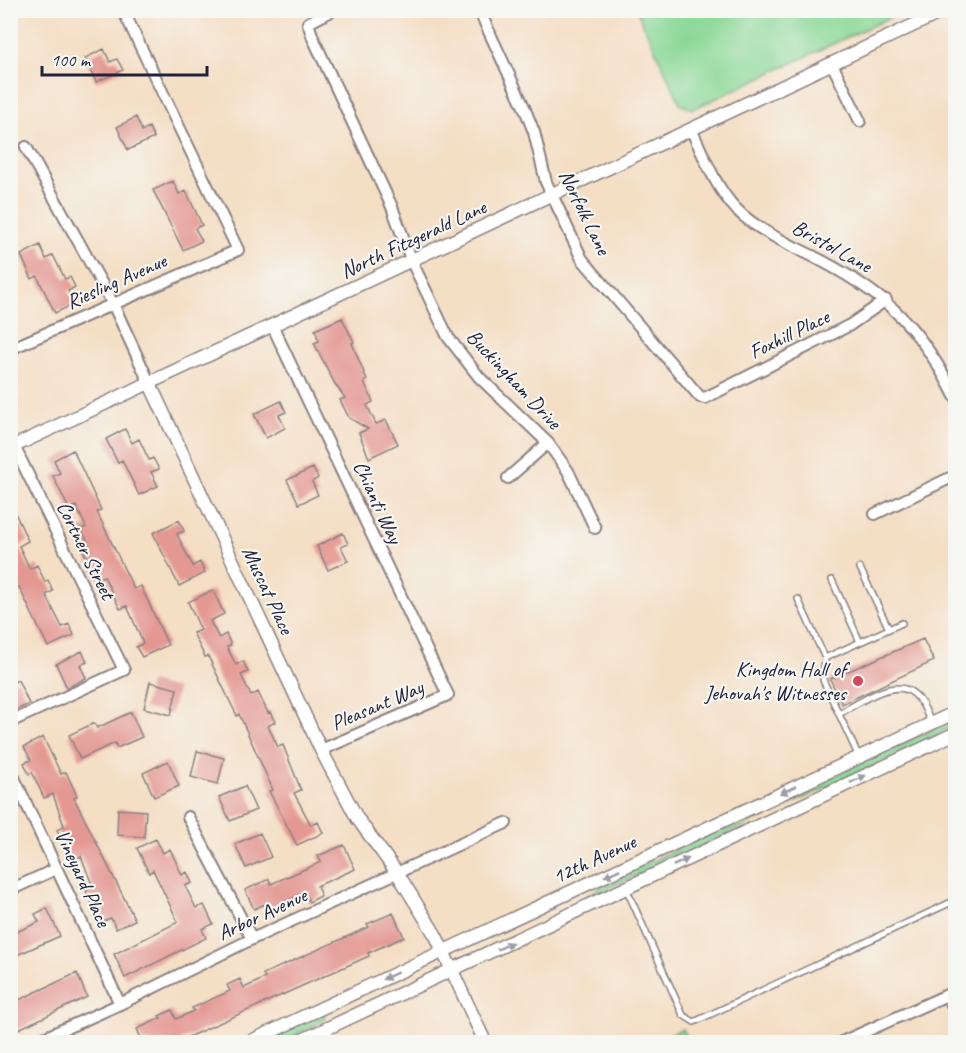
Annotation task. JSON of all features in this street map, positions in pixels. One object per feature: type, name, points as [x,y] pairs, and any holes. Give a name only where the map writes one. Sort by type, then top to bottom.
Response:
[{"type":"street","name":"Riesling Avenue","points":[[10,349],[238,250],[123,10]]},
{"type":"street","name":"Buckingham Drive","points":[[333,10],[308,23],[392,207],[412,262],[448,337],[479,377],[548,443],[568,471],[595,528]]},
{"type":"street","name":"Norfolk Lane","points":[[479,10],[524,107],[552,196],[582,259],[693,391],[705,398]]},
{"type":"street","name":"North Fitzgerald Lane","points":[[12,447],[412,262],[946,10]]},
{"type":"street","points":[[832,64],[860,121]]},
{"type":"street","name":"Bristol Lane","points":[[691,129],[713,177],[735,208],[760,228],[886,300],[932,354],[956,398]]},
{"type":"street","name":"Muscat Place","points":[[26,147],[112,304],[321,750],[357,818],[398,874],[443,951],[486,1042]]},
{"type":"street","name":"Foxhill Place","points":[[705,398],[850,325],[886,300]]},
{"type":"street","name":"Chianti Way","points":[[272,325],[448,695]]},
{"type":"street","points":[[508,478],[548,443]]},
{"type":"street","name":"Cortner Street","points":[[10,722],[123,670],[12,447]]},
{"type":"street","points":[[874,514],[956,474]]},
{"type":"street","name":"Pleasant Way","points":[[321,750],[448,695]]},
{"type":"street","name":"12th Avenue","points":[[249,1042],[956,712]]},
{"type":"street","name":"12th Avenue","points":[[298,1042],[956,733]]},
{"type":"street","name":"Vineyard Place","points":[[10,769],[120,1004]]},
{"type":"street","points":[[188,817],[252,939]]},
{"type":"street","name":"Arbor Avenue","points":[[35,1042],[120,1004],[252,939],[506,823]]},
{"type":"street","points":[[10,890],[56,869]]},
{"type":"street","points":[[842,1042],[947,995],[956,1012]]},
{"type":"lane","points":[[912,10],[918,24]]},
{"type":"lane","points":[[860,568],[889,629]]},
{"type":"lane","points":[[832,580],[860,642]]},
{"type":"lane","points":[[798,599],[825,658],[823,680],[859,757]]},
{"type":"lane","points":[[825,658],[902,622]]},
{"type":"lane","points":[[956,673],[956,681]]},
{"type":"lane","points":[[838,714],[885,691],[900,688],[915,694],[931,723]]},
{"type":"lane","points":[[626,888],[683,1014],[694,1022],[956,900]]},
{"type":"green space","points":[[637,11],[895,11],[893,16],[693,109],[681,105]]},
{"type":"green space","points":[[955,719],[955,725],[905,751],[588,898],[587,896],[606,883]]},
{"type":"green space","points":[[323,1012],[326,1019],[282,1042],[255,1042]]},
{"type":"green space","points":[[683,1029],[690,1042],[654,1042]]},
{"type":"building","points":[[104,49],[110,62],[117,59],[123,70],[96,82],[85,58]]},
{"type":"building","points":[[136,117],[142,131],[149,127],[154,138],[128,150],[117,127]]},
{"type":"building","points":[[173,181],[179,194],[186,191],[202,225],[195,228],[202,241],[183,250],[153,190]]},
{"type":"building","points":[[40,245],[46,259],[53,255],[65,279],[70,277],[75,287],[68,291],[74,304],[55,313],[37,276],[32,279],[21,255]]},
{"type":"building","points":[[342,318],[354,342],[352,343],[367,380],[364,382],[373,402],[367,405],[376,424],[386,420],[398,444],[369,458],[359,433],[368,429],[349,418],[340,400],[345,398],[335,384],[314,343],[319,341],[315,330]]},
{"type":"building","points":[[281,401],[286,412],[279,415],[285,428],[266,438],[254,414]]},
{"type":"building","points":[[125,429],[132,443],[139,439],[149,460],[153,458],[159,469],[151,472],[158,486],[139,495],[122,460],[118,463],[106,439]]},
{"type":"building","points":[[73,450],[101,510],[97,512],[134,589],[141,586],[168,645],[142,657],[136,647],[143,643],[127,606],[120,609],[104,576],[97,579],[81,546],[88,542],[81,529],[86,527],[76,506],[69,509],[53,476],[60,473],[54,460]]},
{"type":"building","points":[[313,468],[318,478],[312,482],[318,495],[299,504],[287,480]]},
{"type":"building","points":[[10,502],[28,541],[19,546],[30,569],[37,565],[45,582],[48,580],[53,591],[46,595],[62,627],[69,624],[74,635],[48,647],[19,587],[16,588],[10,577]]},
{"type":"building","points":[[179,520],[184,531],[177,534],[186,553],[193,566],[200,562],[205,573],[179,586],[153,533]]},
{"type":"building","points":[[343,533],[348,544],[341,547],[348,561],[328,570],[317,546]]},
{"type":"building","points":[[213,590],[224,614],[210,621],[219,638],[226,634],[231,645],[227,647],[236,665],[243,661],[248,672],[241,675],[251,696],[258,692],[275,722],[268,726],[278,747],[283,745],[301,790],[294,793],[311,825],[318,822],[323,833],[297,845],[269,791],[273,790],[239,714],[237,716],[208,656],[205,657],[193,633],[201,630],[188,602]]},
{"type":"building","points":[[923,639],[934,661],[842,704],[830,679]]},
{"type":"building","points":[[82,651],[87,662],[80,665],[86,678],[67,688],[56,664]]},
{"type":"building","points":[[18,680],[29,704],[10,713],[10,684]]},
{"type":"building","points":[[150,682],[177,689],[171,715],[144,708]]},
{"type":"building","points":[[131,712],[142,737],[117,748],[115,743],[80,759],[69,735],[94,723],[97,728]]},
{"type":"building","points":[[43,737],[61,774],[66,772],[77,796],[74,798],[135,920],[116,929],[111,918],[102,922],[86,891],[93,887],[81,856],[72,861],[57,830],[64,826],[53,794],[44,798],[32,772],[29,774],[24,763],[31,760],[24,747]]},
{"type":"building","points":[[197,751],[224,758],[218,784],[191,777]]},
{"type":"building","points":[[168,761],[179,786],[154,797],[143,773]]},
{"type":"building","points":[[245,786],[256,810],[230,821],[219,797]]},
{"type":"building","points":[[118,809],[146,811],[144,837],[117,835]]},
{"type":"building","points":[[260,833],[271,857],[246,868],[235,844]]},
{"type":"building","points":[[156,839],[163,853],[170,849],[182,875],[187,872],[192,883],[185,886],[196,908],[204,905],[213,924],[202,929],[206,938],[125,978],[114,954],[178,922],[153,870],[149,873],[137,848]]},
{"type":"building","points":[[344,845],[355,869],[317,886],[321,896],[309,902],[305,893],[280,904],[282,908],[269,913],[265,904],[254,909],[245,890],[269,879],[271,884],[321,862],[318,856]]},
{"type":"building","points":[[47,908],[60,936],[10,958],[10,935],[39,922],[35,914]]},
{"type":"building","points":[[393,913],[404,937],[368,953],[369,956],[177,1042],[143,1042],[137,1029],[161,1018],[159,1016],[172,1010],[176,1019],[194,1011],[192,1008],[230,991],[227,985],[240,979],[244,988],[265,978],[263,974],[369,927],[367,924]]},
{"type":"building","points":[[77,973],[87,997],[10,1033],[10,1004]]},
{"type":"place","name":"Kingdom Hall of Jehovah's Witnesses","points":[[858,681]]}]
